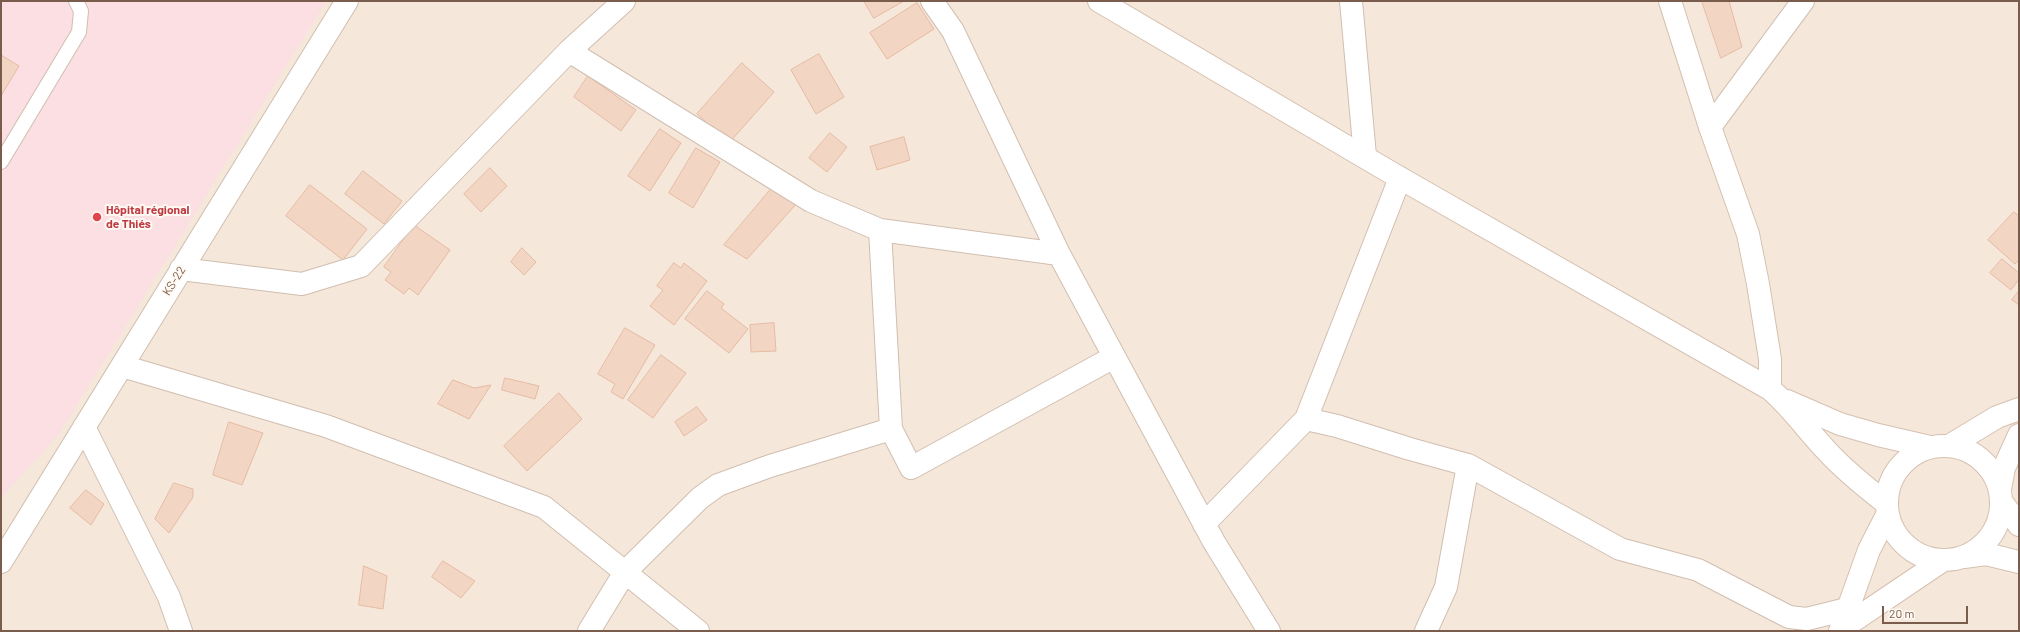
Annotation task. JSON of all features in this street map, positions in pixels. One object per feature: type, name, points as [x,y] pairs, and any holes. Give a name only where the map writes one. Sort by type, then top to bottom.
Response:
[{"type":"street","name":"KS-22","points":[[1,562],[347,1]]},
{"type":"street","points":[[181,269],[302,284],[361,266],[569,51],[624,1]]},
{"type":"street","points":[[932,1],[953,31],[1059,254],[1204,524],[1264,629]]},
{"type":"street","points":[[1100,1],[1400,178],[1776,394],[1840,424],[1878,435],[1966,450],[1982,459],[1993,473],[2001,495],[2019,525]]},
{"type":"street","points":[[1352,1],[1365,156]]},
{"type":"street","points":[[1670,1],[1710,127],[1748,234],[1758,284],[1776,394],[1850,476],[1887,509]]},
{"type":"street","points":[[1710,127],[1803,1]]},
{"type":"street","points":[[569,51],[812,201],[880,230],[1059,254]]},
{"type":"street","points":[[1204,524],[1306,419],[1400,178]]},
{"type":"street","points":[[880,230],[891,429],[911,468],[1114,357]]},
{"type":"street","points":[[122,366],[326,426],[544,507],[698,631]]},
{"type":"street","points":[[2019,409],[1996,417],[1940,446],[1916,452],[1894,473],[1888,488],[1887,509],[1892,529],[1900,542],[1913,552],[1927,558],[1942,561],[1986,554],[2019,562]]},
{"type":"street","points":[[1306,419],[1337,426],[1410,449],[1468,465],[1620,549],[1698,570],[1789,618],[1807,618],[1851,624],[1942,561]]},
{"type":"street","points":[[84,427],[169,598],[181,631]]},
{"type":"street","points":[[589,631],[625,572],[700,498],[718,485],[770,466],[891,429]]},
{"type":"street","points":[[1964,557],[1979,548],[1992,535],[1999,519],[2004,468],[2019,435]]},
{"type":"street","points":[[1426,631],[1446,587],[1468,465]]},
{"type":"street","points":[[1851,624],[1869,550],[1887,509]]},
{"type":"lane","points":[[1,162],[79,32],[81,11],[76,1]]},
{"type":"shaded area","points":[[1,1],[2019,1],[2019,631],[1,631]]},
{"type":"shaded area","name":"Hôpital régional de Thiés","points":[[1,1],[326,1],[59,434],[1,498]]},
{"type":"building","points":[[864,1],[904,1],[874,18]]},
{"type":"building","points":[[1702,1],[1729,1],[1742,47],[1721,58]]},
{"type":"building","points":[[917,3],[934,29],[887,59],[870,33]]},
{"type":"building","points":[[819,54],[844,97],[816,114],[791,70]]},
{"type":"building","points":[[1,55],[19,66],[1,96]]},
{"type":"building","points":[[742,63],[774,92],[729,143],[697,114]]},
{"type":"building","points":[[588,76],[636,110],[621,131],[574,97]]},
{"type":"building","points":[[660,129],[681,143],[650,191],[628,176]]},
{"type":"building","points":[[830,133],[847,147],[827,172],[809,158]]},
{"type":"building","points":[[904,137],[910,160],[877,170],[870,147]]},
{"type":"building","points":[[696,148],[720,162],[693,208],[669,193]]},
{"type":"building","points":[[490,168],[507,186],[481,212],[464,194]]},
{"type":"building","points":[[363,171],[402,201],[384,224],[345,194]]},
{"type":"building","points":[[310,185],[367,229],[343,260],[286,216]]},
{"type":"building","points":[[771,189],[798,202],[747,259],[724,245]]},
{"type":"building","points":[[2014,212],[2019,216],[2019,260],[2015,264],[1988,240]]},
{"type":"building","points":[[414,225],[450,250],[418,295],[409,288],[404,294],[385,280],[391,272],[384,267]]},
{"type":"building","points":[[522,248],[536,262],[524,275],[511,262]]},
{"type":"building","points":[[2002,259],[2019,273],[2019,279],[2011,290],[1990,273]]},
{"type":"building","points":[[674,263],[681,268],[684,263],[707,281],[674,325],[650,306],[663,290],[657,286]]},
{"type":"building","points":[[707,291],[724,304],[721,308],[748,329],[729,353],[685,319]]},
{"type":"building","points":[[2019,291],[2019,305],[2012,300]]},
{"type":"building","points":[[774,323],[776,351],[751,352],[750,325]]},
{"type":"building","points":[[625,328],[655,345],[623,399],[611,392],[615,384],[598,374]]},
{"type":"building","points":[[661,355],[686,373],[653,418],[628,400]]},
{"type":"building","points":[[505,378],[539,386],[535,399],[502,390]]},
{"type":"building","points":[[453,380],[474,388],[491,385],[469,419],[438,404]]},
{"type":"building","points":[[559,393],[582,419],[527,471],[504,446]]},
{"type":"building","points":[[697,407],[707,420],[684,436],[675,422]]},
{"type":"building","points":[[229,422],[263,433],[242,485],[213,475]]},
{"type":"building","points":[[174,483],[193,489],[193,497],[169,533],[155,519]]},
{"type":"building","points":[[86,490],[104,504],[91,525],[70,508]]},
{"type":"building","points":[[443,561],[475,581],[461,598],[432,577]]},
{"type":"building","points":[[364,566],[387,576],[383,609],[359,605]]},
{"type":"place","name":"Hôpital régional de Thiés","points":[[97,217]]}]
